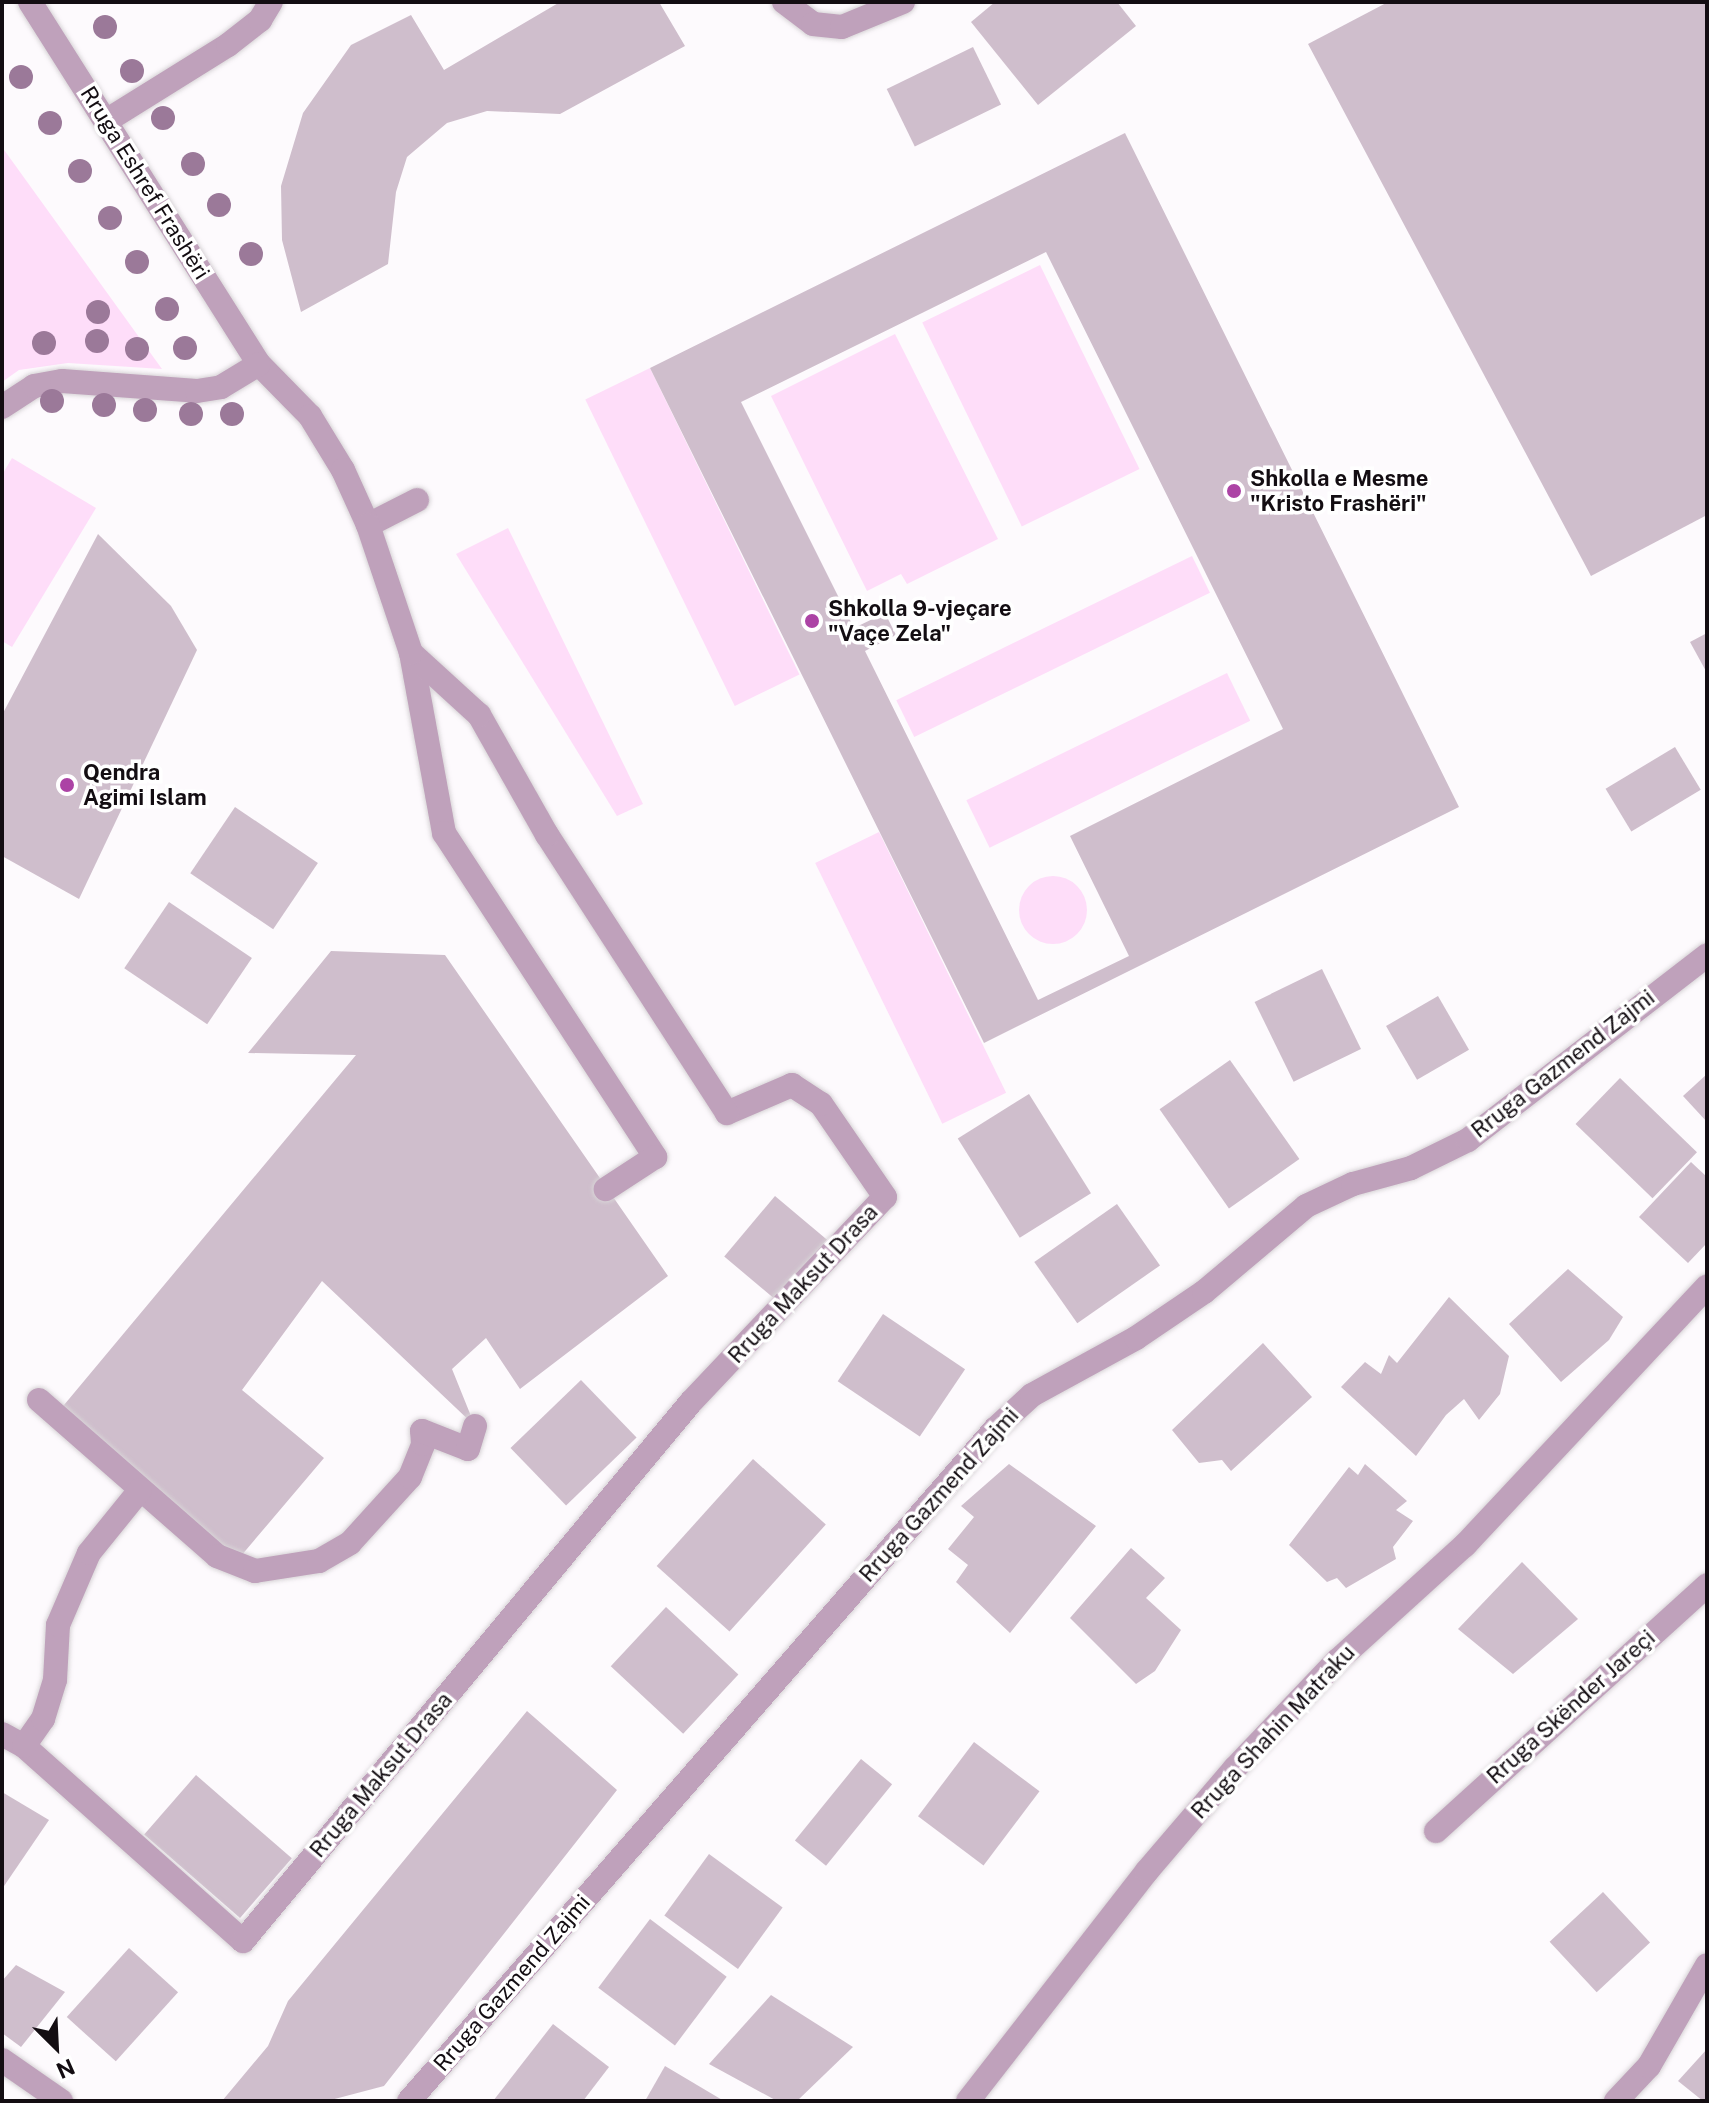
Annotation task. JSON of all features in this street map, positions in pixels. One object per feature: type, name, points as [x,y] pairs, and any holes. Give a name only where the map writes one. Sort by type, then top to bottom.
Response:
[{"type":"street","name":"Rruga Eshref Frashëri","points":[[30,2],[259,364]]},
{"type":"street","points":[[106,121],[228,45],[260,20],[271,2]]},
{"type":"street","points":[[784,2],[813,24],[842,27],[903,2]]},
{"type":"street","points":[[2,407],[34,386],[62,381],[197,391],[221,387],[259,364]]},
{"type":"street","name":"Rruga Maksut Drasa","points":[[2,1734],[24,1746],[243,1941],[691,1402],[885,1197],[821,1104],[792,1085],[727,1113],[547,835],[479,715],[411,653],[368,525],[310,416],[259,364]]},
{"type":"street","points":[[368,525],[417,500]]},
{"type":"street","points":[[411,653],[444,833],[655,1157],[606,1189]]},
{"type":"street","name":"Rruga Gazmend Zajmi","points":[[409,2101],[995,1429],[1032,1395],[1136,1338],[1204,1292],[1306,1206],[1353,1184],[1411,1168],[1468,1140],[1707,955]]},
{"type":"street","name":"Rruga Shahin Matraku","points":[[968,2101],[1147,1871],[1235,1768],[1337,1661],[1465,1545],[1707,1286]]},
{"type":"street","points":[[39,1400],[217,1556],[255,1571],[282,1571],[319,1561],[361,1532],[410,1477],[423,1444],[422,1431],[468,1449],[475,1426]]},
{"type":"street","points":[[24,1746],[43,1719],[55,1680],[58,1625],[89,1553],[140,1490]]},
{"type":"street","name":"Rruga Skënder Jareçi","points":[[1436,1831],[1707,1585]]},
{"type":"street","points":[[1616,2101],[1649,2066],[1707,1965]]},
{"type":"street","points":[[2,2060],[61,2101]]},
{"type":"shaded area","points":[[2,147],[162,369],[68,363],[19,370],[2,382]]},
{"type":"shaded area","points":[[1040,265],[1140,469],[1022,526],[922,322]]},
{"type":"shaded area","points":[[895,334],[998,539],[907,584],[901,574],[867,591],[771,396]]},
{"type":"shaded area","points":[[650,368],[799,674],[735,706],[585,400]]},
{"type":"shaded area","points":[[12,458],[96,508],[12,647],[2,641],[2,475]]},
{"type":"shaded area","points":[[508,528],[643,804],[617,816],[456,554]]},
{"type":"shaded area","points":[[1192,556],[1210,593],[914,737],[896,700]]},
{"type":"shaded area","points":[[1227,673],[1250,721],[990,848],[966,800]]},
{"type":"shaded area","points":[[879,832],[1006,1093],[942,1124],[815,863]]},
{"type":"shaded area","points":[[1053,876],[1077,886],[1087,910],[1077,934],[1053,944],[1029,934],[1019,910],[1029,886]]},
{"type":"building","points":[[560,2],[659,2],[685,46],[560,114],[487,111],[447,123],[407,157],[396,192],[388,264],[301,312],[282,240],[281,186],[303,113],[351,45],[411,15],[444,70]]},
{"type":"building","points":[[995,2],[1117,2],[1136,26],[1038,105],[971,22]]},
{"type":"building","points":[[1388,2],[1707,2],[1707,515],[1591,576],[1308,44]]},
{"type":"building","points":[[973,47],[1001,105],[915,147],[887,89]]},
{"type":"building","name":"Shkolla e Mesme \"Kristo Frashëri\"","points":[[1125,133],[1459,807],[984,1043],[650,368]],"holes":[[[1046,252],[1283,729],[1070,836],[1129,956],[1038,1000],[865,651],[896,635],[885,613],[854,628],[741,402]]]},
{"type":"building","name":"Qendra Agimi Islam","points":[[98,534],[171,606],[197,650],[79,899],[2,856],[2,715]]},
{"type":"building","points":[[1707,633],[1707,673],[1690,642]]},
{"type":"building","points":[[1675,747],[1701,790],[1631,832],[1606,789]]},
{"type":"building","points":[[235,807],[318,863],[273,929],[190,873]]},
{"type":"building","points":[[169,902],[252,958],[207,1024],[124,968]]},
{"type":"building","points":[[331,951],[445,955],[668,1276],[520,1389],[486,1338],[452,1369],[475,1426],[322,1281],[242,1390],[324,1458],[235,1563],[54,1417],[356,1055],[248,1053]]},
{"type":"building","points":[[1322,969],[1361,1049],[1294,1082],[1255,1002]]},
{"type":"building","points":[[1438,996],[1469,1050],[1417,1080],[1386,1026]]},
{"type":"building","points":[[1230,1060],[1299,1159],[1229,1208],[1160,1109]]},
{"type":"building","points":[[1707,1074],[1707,1122],[1683,1096]]},
{"type":"building","points":[[1620,1078],[1697,1152],[1653,1198],[1576,1124]]},
{"type":"building","points":[[1029,1094],[1091,1193],[1020,1238],[958,1139]]},
{"type":"building","points":[[1691,1162],[1707,1177],[1707,1243],[1688,1263],[1639,1217]]},
{"type":"building","points":[[775,1196],[829,1242],[779,1302],[724,1257]]},
{"type":"building","points":[[1117,1204],[1160,1265],[1077,1323],[1034,1262]]},
{"type":"building","points":[[1568,1269],[1623,1317],[1609,1340],[1561,1382],[1509,1324]]},
{"type":"building","points":[[1449,1297],[1509,1356],[1500,1394],[1479,1420],[1464,1399],[1446,1415],[1416,1456],[1341,1387],[1365,1362],[1381,1374],[1389,1355],[1397,1363]]},
{"type":"building","points":[[883,1314],[965,1369],[920,1437],[838,1381]]},
{"type":"building","points":[[1263,1343],[1312,1397],[1231,1471],[1222,1460],[1199,1463],[1172,1430]]},
{"type":"building","points":[[581,1380],[637,1438],[566,1506],[511,1448]]},
{"type":"building","points":[[753,1459],[826,1525],[729,1632],[657,1566]]},
{"type":"building","points":[[1009,1464],[1096,1526],[1010,1633],[956,1582],[968,1565],[948,1549],[974,1517],[961,1506]]},
{"type":"building","points":[[1365,1464],[1407,1501],[1396,1510],[1413,1521],[1393,1547],[1396,1559],[1346,1588],[1337,1578],[1327,1582],[1289,1545],[1349,1467],[1358,1475]]},
{"type":"building","points":[[1131,1548],[1165,1578],[1146,1598],[1181,1630],[1155,1671],[1136,1684],[1070,1618]]},
{"type":"building","points":[[1522,1562],[1578,1619],[1513,1674],[1458,1629]]},
{"type":"building","points":[[666,1607],[738,1675],[683,1734],[611,1666]]},
{"type":"building","points":[[527,1711],[617,1790],[384,2086],[327,2101],[222,2101],[268,2046],[288,2001]]},
{"type":"building","points":[[974,1742],[1039,1791],[984,1866],[918,1816]]},
{"type":"building","points":[[861,1759],[892,1784],[826,1866],[795,1841]]},
{"type":"building","points":[[196,1775],[292,1858],[240,1918],[144,1835]]},
{"type":"building","points":[[2,1792],[49,1820],[2,1889]]},
{"type":"building","points":[[709,1854],[783,1907],[738,1969],[664,1915]]},
{"type":"building","points":[[1603,1892],[1650,1942],[1597,1992],[1550,1942]]},
{"type":"building","points":[[650,1919],[727,1977],[675,2045],[598,1988]]},
{"type":"building","points":[[129,1948],[178,1992],[116,2061],[67,2017]]},
{"type":"building","points":[[16,1965],[65,1992],[21,2047],[2,2033],[2,1981]]},
{"type":"building","points":[[771,1995],[853,2047],[797,2101],[777,2101],[709,2064]]},
{"type":"building","points":[[553,2024],[609,2067],[583,2101],[493,2101]]},
{"type":"building","points":[[1707,2049],[1707,2101],[1703,2101],[1678,2081]]},
{"type":"building","points":[[665,2066],[724,2101],[645,2101]]},
{"type":"place","name":"Shkolla e Mesme \"Kristo Frashëri\"","points":[[1234,491]]},
{"type":"place","name":"Shkolla 9-vjeçare \"Vaçe Zela\"","points":[[812,621]]},
{"type":"place","name":"Qendra Agimi Islam","points":[[67,785]]}]
